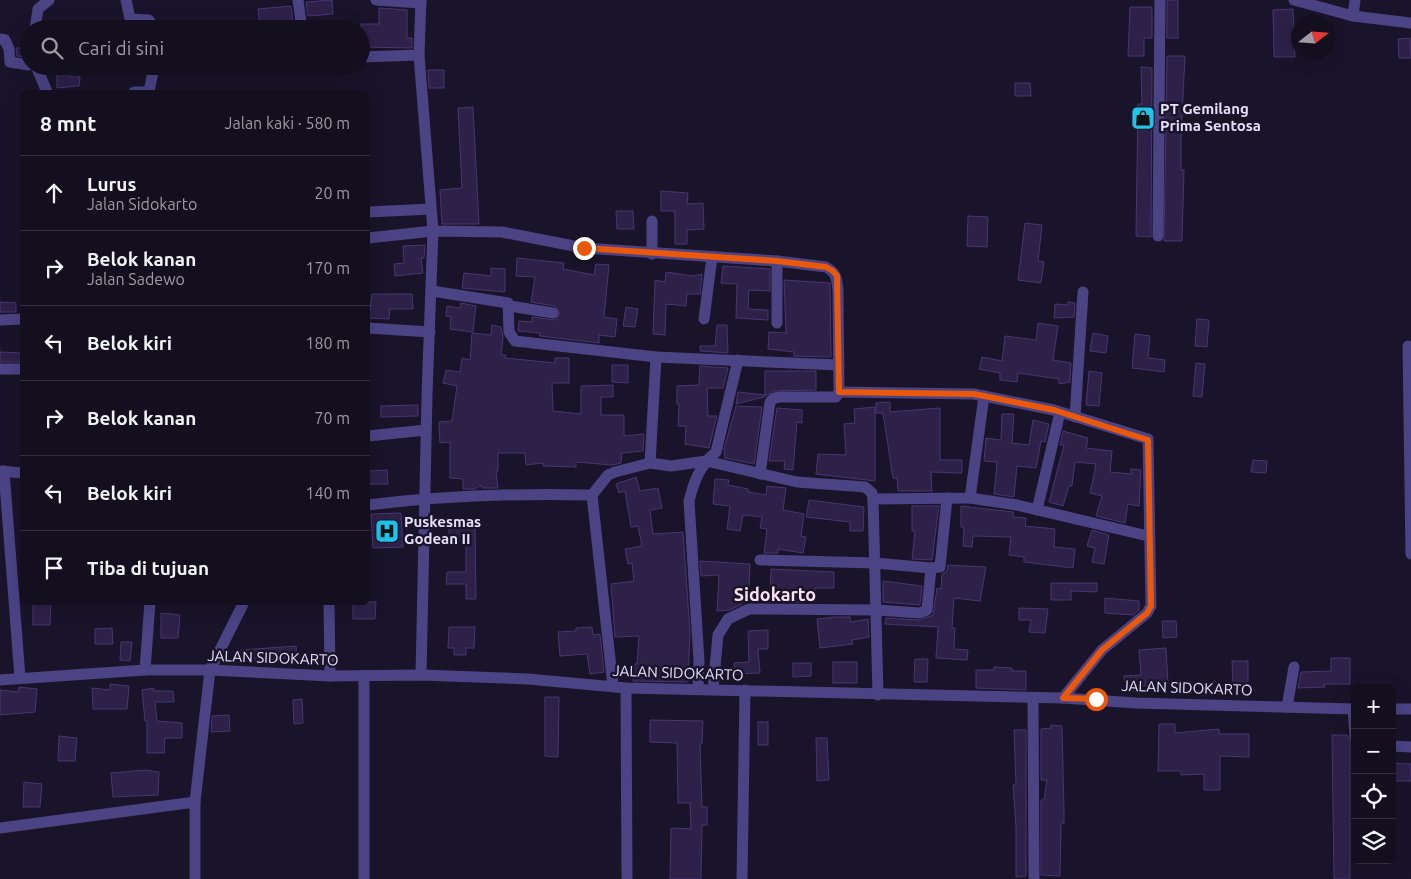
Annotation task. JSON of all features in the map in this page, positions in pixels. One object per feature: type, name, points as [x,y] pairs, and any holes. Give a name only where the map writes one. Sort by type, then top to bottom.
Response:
[{"type":"street","points":[[36,20],[38,9],[49,0]]},
{"type":"street","points":[[126,0],[130,19],[149,20]]},
{"type":"street","points":[[298,0],[301,20]]},
{"type":"street","points":[[376,0],[421,1],[419,56],[433,231],[426,430],[421,675]]},
{"type":"street","points":[[1158,236],[1160,0]]},
{"type":"street","points":[[1294,0],[1353,16],[1411,23]]},
{"type":"street","points":[[1353,16],[1355,0]]},
{"type":"street","points":[[0,40],[4,40],[9,50],[10,62],[20,63]]},
{"type":"street","points":[[370,58],[419,56]]},
{"type":"street","points":[[40,75],[46,90]]},
{"type":"street","points":[[149,90],[152,75]]},
{"type":"street","points":[[370,212],[432,209]]},
{"type":"street","points":[[652,220],[652,254]]},
{"type":"street","points":[[370,238],[433,231],[502,232],[584,248],[777,261],[826,267],[833,271],[837,276],[838,291],[839,392],[836,397],[780,397],[774,398],[770,402],[760,474]]},
{"type":"street","points":[[704,319],[712,257]]},
{"type":"street","points":[[777,261],[777,323]]},
{"type":"street","points":[[432,291],[506,302],[510,306],[553,313]]},
{"type":"street","points":[[1075,416],[1082,292]]},
{"type":"street","points":[[510,306],[509,332],[515,340],[656,357],[839,365]]},
{"type":"street","points":[[0,320],[20,320]]},
{"type":"street","points":[[370,328],[430,332]]},
{"type":"street","points":[[1408,346],[1411,554]]},
{"type":"street","points":[[650,463],[656,357]]},
{"type":"street","points":[[698,689],[698,652],[690,501],[696,478],[706,461],[716,452],[738,360]]},
{"type":"street","points":[[0,369],[20,368]]},
{"type":"street","points":[[839,392],[974,394],[1060,412],[1148,440],[1148,536],[1151,606],[1147,613],[1102,650],[1063,698]]},
{"type":"street","points":[[970,498],[984,396]]},
{"type":"street","points":[[1037,510],[1060,412]]},
{"type":"street","points":[[370,436],[426,430]]},
{"type":"street","points":[[613,686],[592,495],[608,475],[650,463],[671,466],[706,461],[797,482],[865,487],[872,493],[877,610],[878,695]]},
{"type":"street","points":[[20,473],[2,471],[20,678]]},
{"type":"street","points":[[370,505],[425,498],[529,493],[592,495]]},
{"type":"street","points":[[760,560],[940,567],[943,561],[947,498]]},
{"type":"street","points":[[872,499],[970,498],[1037,510],[1148,536]]},
{"type":"street","points":[[712,689],[718,634],[728,619],[749,609],[924,612],[927,610],[931,568]]},
{"type":"street","points":[[0,583],[13,582]]},
{"type":"street","points":[[145,670],[150,605]]},
{"type":"street","points":[[195,879],[194,802],[210,670],[242,605]]},
{"type":"street","points":[[329,605],[330,676]]},
{"type":"street","points":[[1288,707],[1294,667]]},
{"type":"street","name":"JALAN SIDOKARTO","points":[[0,680],[145,670],[210,670],[330,676],[421,675],[626,688],[1063,698],[1136,703],[1351,708]]},
{"type":"street","points":[[364,676],[364,879]]},
{"type":"street","points":[[626,688],[627,879]]},
{"type":"street","points":[[742,879],[745,690]]},
{"type":"street","points":[[1033,698],[1034,879]]},
{"type":"street","points":[[1396,710],[1411,709]]},
{"type":"street","points":[[1396,746],[1411,747]]},
{"type":"street","points":[[0,828],[194,802]]},
{"type":"building","points":[[332,0],[333,14],[308,16],[306,2]]},
{"type":"building","points":[[1167,0],[1178,0],[1178,38],[1167,38]]},
{"type":"building","points":[[291,6],[293,20],[259,20],[258,9]]},
{"type":"building","points":[[1130,7],[1152,7],[1152,38],[1144,38],[1144,56],[1128,56]]},
{"type":"building","points":[[379,8],[407,10],[407,38],[412,38],[412,48],[370,47],[370,24],[379,24]]},
{"type":"building","points":[[1293,9],[1293,15],[1291,15],[1291,57],[1274,57],[1273,10]]},
{"type":"building","points":[[1410,38],[1411,58],[1399,58],[1398,39]]},
{"type":"building","points":[[16,48],[20,48],[20,56],[17,56]]},
{"type":"building","points":[[1167,56],[1185,56],[1181,138],[1181,170],[1184,170],[1182,241],[1164,241]]},
{"type":"building","points":[[1141,67],[1152,68],[1151,237],[1136,236],[1138,104],[1142,104]]},
{"type":"building","points":[[428,70],[444,70],[444,88],[429,88]]},
{"type":"building","points":[[57,75],[80,77],[79,86],[57,88]]},
{"type":"building","points":[[1015,83],[1030,83],[1031,96],[1015,96]]},
{"type":"building","points":[[473,107],[479,224],[442,224],[440,190],[462,188],[458,108]]},
{"type":"building","points":[[661,191],[688,193],[687,204],[703,203],[704,229],[687,230],[687,244],[675,244],[675,211],[661,211]]},
{"type":"building","points":[[616,211],[633,211],[634,229],[617,229]]},
{"type":"building","points":[[968,216],[988,217],[987,247],[967,246]]},
{"type":"building","points":[[1025,223],[1042,225],[1038,261],[1044,262],[1041,283],[1018,280]]},
{"type":"building","points":[[425,245],[424,258],[421,258],[423,273],[395,276],[394,264],[404,263],[403,246]]},
{"type":"building","points":[[517,258],[564,263],[563,269],[594,275],[596,264],[609,265],[604,317],[617,319],[615,337],[599,335],[599,343],[540,336],[540,333],[518,331],[519,321],[532,322],[532,317],[555,320],[560,314],[555,306],[531,302],[535,277],[516,276]]},
{"type":"building","points":[[723,266],[770,269],[770,291],[749,290],[748,309],[768,310],[768,320],[736,318],[737,284],[721,283]]},
{"type":"building","points":[[491,268],[505,269],[505,292],[462,288],[464,273],[491,276]]},
{"type":"building","points":[[666,272],[693,276],[702,274],[700,294],[687,294],[686,306],[666,304],[665,335],[653,334],[655,280],[665,282]]},
{"type":"building","points":[[784,280],[830,283],[831,357],[794,356],[794,352],[768,349],[769,332],[786,333]]},
{"type":"building","points":[[372,294],[412,294],[413,309],[390,309],[389,319],[370,318]]},
{"type":"building","points":[[0,302],[16,303],[16,312],[0,312]]},
{"type":"building","points":[[1068,302],[1075,303],[1074,317],[1054,318],[1055,304],[1068,305]]},
{"type":"building","points":[[461,303],[476,306],[473,332],[450,329],[451,317],[446,316],[447,306],[460,308]]},
{"type":"building","points":[[626,307],[638,309],[635,327],[623,326]]},
{"type":"building","points":[[1197,319],[1209,320],[1207,347],[1195,346]]},
{"type":"building","points":[[1038,323],[1058,326],[1053,360],[1071,363],[1070,382],[1059,384],[1059,379],[1018,373],[1017,382],[1000,380],[1000,373],[979,369],[982,357],[1002,361],[1005,336],[1036,340]]},
{"type":"building","points":[[492,325],[501,327],[503,337],[501,355],[506,355],[505,358],[555,363],[555,358],[569,358],[569,383],[552,383],[553,411],[581,414],[581,386],[613,385],[613,397],[601,397],[601,415],[624,415],[624,436],[644,434],[643,451],[622,453],[621,463],[612,465],[576,462],[576,467],[543,466],[543,463],[526,465],[525,453],[498,453],[498,471],[496,471],[498,488],[482,488],[481,485],[475,489],[463,489],[463,479],[450,478],[450,442],[440,443],[439,422],[452,421],[457,386],[443,383],[446,370],[460,372],[462,358],[470,360],[472,333],[491,335]]},
{"type":"building","points":[[717,325],[727,325],[728,353],[700,351],[700,346],[715,346]]},
{"type":"building","points":[[1093,333],[1108,336],[1106,353],[1090,351]]},
{"type":"building","points":[[1135,334],[1150,336],[1148,358],[1165,360],[1164,372],[1132,368]]},
{"type":"building","points":[[0,352],[20,353],[20,362],[0,362]]},
{"type":"building","points":[[1196,363],[1205,364],[1202,397],[1193,396]]},
{"type":"building","points":[[612,365],[628,365],[628,383],[612,382]]},
{"type":"building","points":[[700,366],[728,368],[723,388],[707,388],[708,416],[717,416],[709,448],[685,444],[686,426],[678,426],[679,404],[677,404],[677,386],[699,385]]},
{"type":"building","points":[[765,371],[816,371],[816,390],[773,391],[764,397],[736,404],[738,392],[765,395]]},
{"type":"building","points":[[1089,371],[1102,373],[1099,406],[1086,405]]},
{"type":"building","points":[[890,402],[890,412],[940,408],[940,460],[962,460],[962,473],[931,472],[932,491],[898,491],[897,478],[893,478],[883,413],[876,413],[876,403]]},
{"type":"building","points":[[418,405],[418,416],[381,417],[381,406]]},
{"type":"building","points":[[736,406],[762,407],[754,464],[725,458],[724,449]]},
{"type":"building","points":[[875,407],[875,481],[816,474],[818,454],[846,455],[844,424],[855,423],[854,409]]},
{"type":"building","points":[[777,408],[802,410],[802,423],[797,422],[793,470],[784,469],[785,461],[769,461]]},
{"type":"building","points":[[1002,414],[1014,414],[1012,443],[1029,445],[1033,420],[1049,424],[1045,442],[1041,441],[1036,468],[1017,466],[1014,497],[994,494],[997,462],[984,461],[986,438],[1001,440]]},
{"type":"building","points":[[1063,431],[1088,438],[1086,448],[1112,451],[1110,472],[1131,474],[1131,469],[1141,470],[1139,506],[1128,504],[1125,523],[1096,516],[1102,496],[1090,493],[1096,464],[1075,462],[1072,486],[1069,486],[1063,506],[1049,502],[1064,445],[1060,445]]},
{"type":"building","points":[[1253,460],[1267,461],[1266,473],[1251,472]]},
{"type":"building","points":[[387,470],[388,484],[370,484],[370,471]]},
{"type":"building","points":[[636,477],[640,491],[658,488],[662,508],[650,510],[653,534],[683,532],[690,632],[688,682],[633,681],[634,664],[637,664],[639,636],[615,637],[611,584],[634,581],[632,563],[628,564],[625,549],[642,546],[638,526],[631,527],[625,491],[619,493],[616,484]]},
{"type":"building","points":[[715,479],[729,480],[728,485],[748,489],[748,492],[766,495],[767,486],[786,488],[783,510],[804,514],[801,536],[806,537],[803,553],[778,549],[778,553],[764,553],[767,529],[760,528],[762,517],[743,515],[740,531],[727,529],[730,506],[713,504]]},
{"type":"building","points":[[809,500],[864,507],[863,531],[850,531],[850,522],[806,517]]},
{"type":"building","points":[[912,506],[939,506],[932,560],[912,559],[915,531],[912,531]]},
{"type":"building","points":[[961,506],[1013,512],[1013,517],[1026,518],[1025,526],[1055,529],[1054,547],[1075,549],[1073,568],[1024,562],[1024,557],[1009,555],[1011,537],[973,536],[972,547],[963,546],[964,527],[961,527]]},
{"type":"building","name":"Puskesmas Godean II","points":[[401,513],[403,547],[373,548],[371,514]]},
{"type":"building","points":[[475,527],[476,599],[466,599],[466,584],[446,584],[447,572],[466,572],[466,541],[449,541],[449,528]]},
{"type":"building","points":[[1092,530],[1109,535],[1104,564],[1092,562],[1095,548],[1087,546]]},
{"type":"building","points":[[700,561],[750,564],[749,587],[746,587],[742,604],[730,610],[717,611],[719,575],[701,576]]},
{"type":"building","points":[[948,565],[986,567],[980,601],[954,598],[952,628],[955,628],[954,649],[968,650],[967,660],[936,658],[938,627],[885,624],[886,618],[920,620],[933,615],[937,588],[941,589],[942,574],[947,571]]},
{"type":"building","points":[[771,569],[834,572],[834,588],[815,588],[815,592],[803,592],[804,602],[784,602],[783,592],[770,591]]},
{"type":"building","points":[[883,581],[922,586],[920,605],[883,602]]},
{"type":"building","points":[[1051,583],[1097,583],[1097,592],[1071,591],[1071,600],[1051,600]]},
{"type":"building","points":[[1105,598],[1139,601],[1139,610],[1133,615],[1105,613]]},
{"type":"building","points":[[370,602],[376,602],[375,619],[353,619],[353,605],[370,605]]},
{"type":"building","points":[[33,605],[51,605],[50,625],[33,625]]},
{"type":"building","points":[[1019,608],[1048,609],[1045,633],[1029,632],[1031,620],[1019,620]]},
{"type":"building","points":[[161,613],[180,615],[178,638],[161,638]]},
{"type":"building","points":[[850,617],[850,622],[868,619],[869,637],[852,640],[853,644],[820,648],[817,619]]},
{"type":"building","points":[[1162,621],[1176,621],[1177,637],[1163,638]]},
{"type":"building","points":[[449,627],[475,627],[474,648],[466,648],[466,655],[454,655],[454,648],[448,648]]},
{"type":"building","points":[[592,627],[593,635],[600,634],[604,672],[590,674],[587,654],[560,656],[558,632],[576,631],[576,628]]},
{"type":"building","points":[[112,628],[113,644],[95,644],[95,629]]},
{"type":"building","points":[[768,630],[768,649],[758,649],[760,673],[735,674],[734,663],[749,662],[748,631]]},
{"type":"building","points":[[121,642],[132,642],[130,661],[120,660]]},
{"type":"building","points":[[296,646],[297,657],[241,662],[241,650]]},
{"type":"building","points":[[1166,648],[1168,684],[1138,686],[1138,691],[1125,691],[1124,676],[1141,675],[1139,650]]},
{"type":"building","points":[[1331,658],[1350,658],[1350,684],[1324,684],[1325,687],[1298,688],[1301,672],[1331,671]]},
{"type":"building","points":[[915,659],[928,659],[927,682],[914,682]]},
{"type":"building","points":[[1232,661],[1248,661],[1248,686],[1233,686]]},
{"type":"building","points":[[833,662],[857,662],[857,683],[833,683]]},
{"type":"building","points":[[793,663],[811,663],[811,676],[793,677]]},
{"type":"building","points":[[994,667],[1012,668],[1012,671],[1026,671],[1026,690],[976,688],[976,670],[994,670]]},
{"type":"building","points":[[110,684],[129,686],[127,709],[93,709],[92,688],[110,690]]},
{"type":"building","points":[[19,687],[37,689],[35,712],[0,715],[0,690],[18,692]]},
{"type":"building","points":[[154,688],[154,691],[173,691],[174,702],[155,702],[157,721],[182,723],[182,738],[165,738],[164,753],[147,753],[147,721],[145,721],[142,690]]},
{"type":"building","points":[[545,697],[559,697],[558,757],[545,756]]},
{"type":"building","points":[[302,699],[303,723],[294,724],[293,700]]},
{"type":"building","points":[[229,715],[230,731],[211,732],[212,716]]},
{"type":"building","points":[[650,720],[703,721],[702,744],[700,744],[702,807],[707,807],[707,825],[702,825],[701,879],[670,879],[671,828],[691,829],[690,803],[678,803],[677,743],[650,742]]},
{"type":"building","points":[[758,722],[768,722],[768,745],[758,745]]},
{"type":"building","points":[[1159,724],[1175,724],[1175,733],[1219,729],[1219,734],[1249,734],[1249,757],[1220,756],[1220,790],[1204,790],[1204,774],[1181,775],[1181,771],[1158,771]]},
{"type":"building","points":[[1051,725],[1062,726],[1064,823],[1061,823],[1060,876],[1041,875],[1041,800],[1044,800],[1047,780],[1041,780],[1041,729],[1051,728]]},
{"type":"building","points":[[1014,730],[1026,730],[1026,876],[1016,877],[1016,827],[1013,785],[1016,785]]},
{"type":"building","points":[[1332,735],[1347,735],[1350,742],[1350,879],[1334,879]]},
{"type":"building","points":[[59,736],[77,738],[75,761],[58,761]]},
{"type":"building","points":[[816,738],[827,738],[829,780],[817,781]]},
{"type":"building","points":[[1396,763],[1411,764],[1411,781],[1396,781]]},
{"type":"building","points":[[145,770],[159,772],[158,795],[113,797],[111,773]]},
{"type":"building","points":[[24,782],[42,784],[40,807],[23,807]]},
{"type":"place","name":"PT Gemilang Prima Sentosa","points":[[1143,118]]},
{"type":"place","name":"Puskesmas Godean II","points":[[387,531]]},
{"type":"district","name":"Sidokarto","points":[[775,595]]},
{"type":"route","points":[[584,248],[777,261],[826,267],[837,276],[839,392],[974,394],[994,397],[1054,410],[1148,440],[1148,536],[1151,606],[1147,613],[1102,650],[1063,698],[1096,699]]}]
